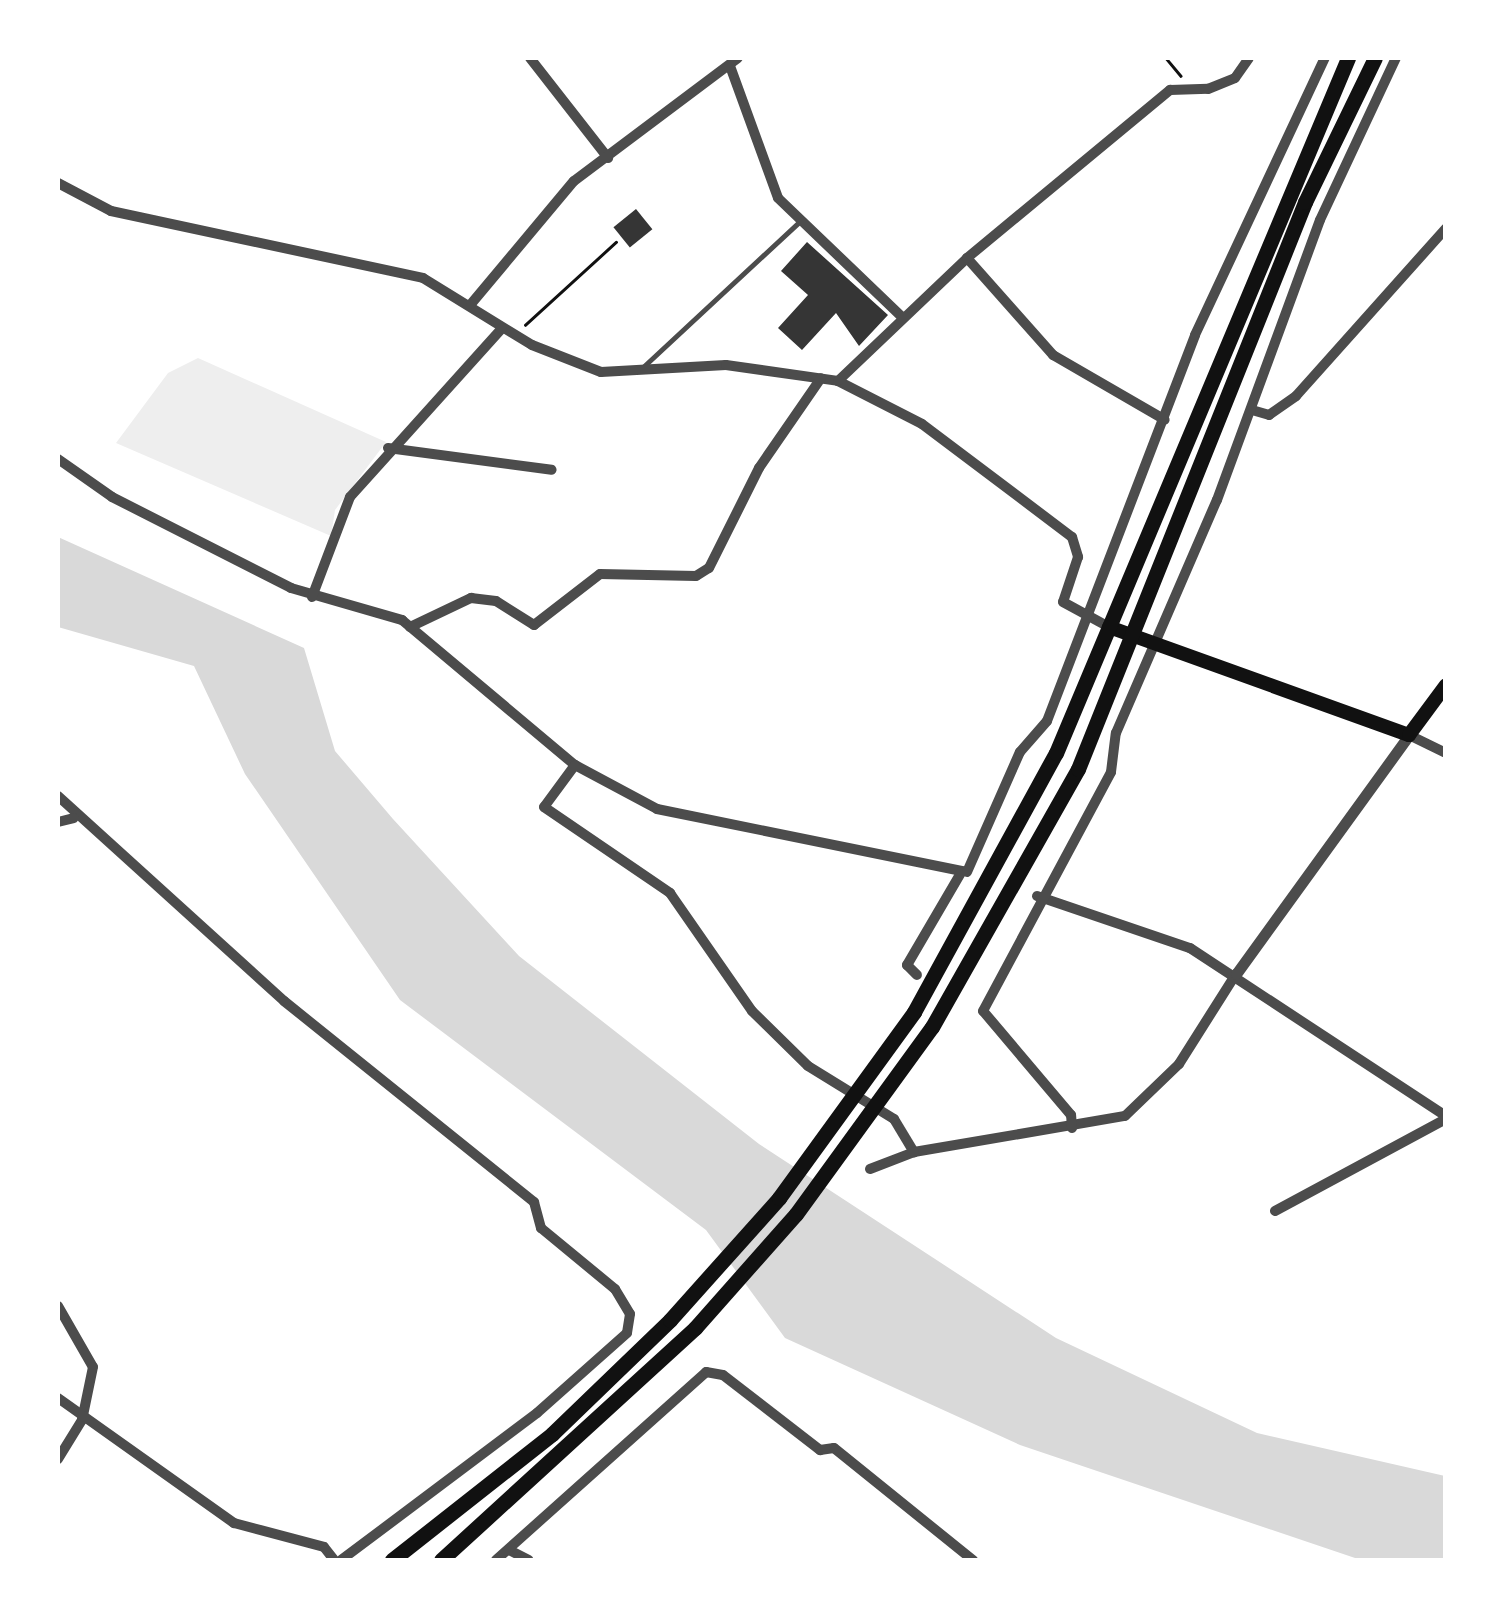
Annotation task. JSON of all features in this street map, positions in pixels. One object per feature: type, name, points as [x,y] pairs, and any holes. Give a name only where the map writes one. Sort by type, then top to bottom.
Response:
[{"type":"highway","points":[[392,1560],[552,1434],[676,1314],[865,1084],[967,925],[1109,627],[1348,58]]},
{"type":"highway","points":[[441,1560],[695,1328],[883,1099],[986,940],[1136,636],[1305,202],[1374,58]]},
{"type":"main road","points":[[1109,627],[1409,735],[1446,685]]},
{"type":"street","points":[[530,58],[608,158]]},
{"type":"street","points":[[838,382],[967,258],[1187,84],[1222,84],[1249,58]]},
{"type":"street","points":[[917,975],[907,965],[966,872],[1090,621],[1164,420],[1326,58]]},
{"type":"street","points":[[1072,1128],[1071,1115],[983,1011],[1111,772],[1116,732],[1157,644],[1252,410],[1320,220],[1396,58]]},
{"type":"street","points":[[471,304],[574,181],[734,62],[778,198],[798,223],[902,318]]},
{"type":"street","points":[[58,183],[111,211],[381,264],[471,304],[514,335],[602,372],[644,366],[726,364],[838,382],[922,424],[1072,537],[1078,557],[1063,602],[1090,621],[1109,627]]},
{"type":"street","points":[[1252,410],[1270,415],[1296,396],[1446,228]]},
{"type":"street","points":[[967,258],[1053,355],[1164,420]]},
{"type":"street","points":[[312,597],[336,548],[341,511],[388,448],[502,328]]},
{"type":"street","points":[[410,627],[471,598],[496,601],[534,625],[600,574],[696,576],[709,568],[760,468],[821,378]]},
{"type":"street","points":[[388,448],[552,470]]},
{"type":"street","points":[[58,458],[112,498],[312,597],[410,627],[575,765],[657,809],[966,872]]},
{"type":"street","points":[[870,1169],[914,1152],[1126,1116],[1148,1099],[1409,735],[1446,753]]},
{"type":"street","points":[[575,765],[544,807],[670,893],[752,1011],[808,1066],[894,1119],[914,1152]]},
{"type":"street","points":[[58,796],[74,818],[534,1202],[541,1228],[614,1290],[630,1314],[627,1332],[537,1412],[338,1560],[324,1546],[234,1524],[82,1420],[58,1398]]},
{"type":"street","points":[[58,822],[74,818]]},
{"type":"street","points":[[1042,898],[1236,974],[1446,1117],[1276,1211]]},
{"type":"street","points":[[58,1306],[93,1366],[82,1420],[58,1458]]},
{"type":"street","points":[[496,1560],[706,1372],[722,1375],[820,1450],[834,1448],[972,1560]]},
{"type":"street","points":[[509,1550],[529,1560]]},
{"type":"lane","points":[[644,366],[798,223]]},
{"type":"path","points":[[1166,58],[1187,84]]},
{"type":"path","points":[[514,335],[616,242]]},
{"type":"shaded area","points":[[198,358],[386,442],[335,510],[331,536],[116,443],[168,373]]},
{"type":"shaded area","points":[[58,537],[304,648],[335,751],[393,819],[519,956],[759,1144],[1056,1338],[1257,1433],[1445,1476],[1445,1560],[1358,1559],[1020,1445],[785,1338],[706,1230],[400,1000],[245,774],[194,666],[58,627]]},
{"type":"building","points":[[636,209],[652,229],[630,247],[613,227]]},
{"type":"building","points":[[807,242],[888,315],[859,346],[836,313],[802,350],[778,328],[808,295],[781,271]]}]
